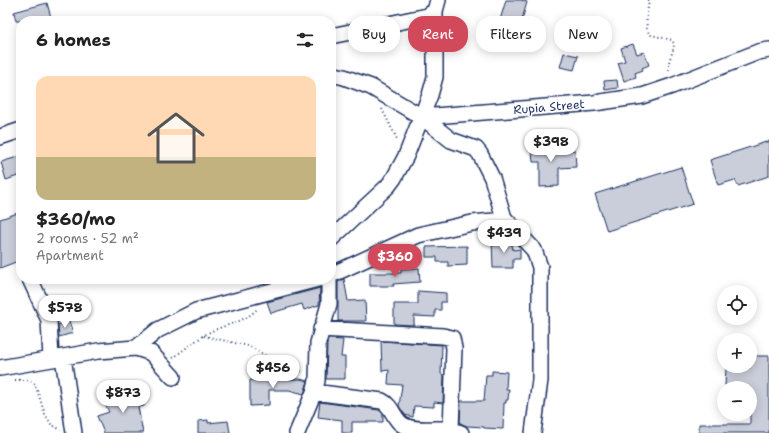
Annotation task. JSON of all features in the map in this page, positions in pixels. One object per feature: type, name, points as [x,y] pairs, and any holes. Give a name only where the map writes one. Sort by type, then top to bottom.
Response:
[{"type":"street","points":[[336,35],[427,16],[436,6]]},
{"type":"street","points":[[336,234],[388,186],[406,156],[430,95],[434,77],[436,6]]},
{"type":"street","name":"Rupia Street","points":[[422,117],[594,103],[642,96],[672,86],[758,52],[769,50]]},
{"type":"street","points":[[336,75],[371,87],[422,117],[451,140],[476,149],[492,178],[505,220],[534,250],[540,266],[540,380],[533,433]]},
{"type":"street","points":[[0,137],[16,132]]},
{"type":"street","points":[[336,273],[418,235],[472,223],[505,220]]},
{"type":"street","points":[[32,284],[49,320],[74,433]]},
{"type":"street","points":[[136,348],[158,330],[196,311],[267,294],[296,284]]},
{"type":"street","points":[[297,433],[316,386],[318,350],[321,329],[329,304],[329,284]]},
{"type":"street","points":[[316,386],[382,401],[388,405],[399,421],[406,427],[456,431],[454,348],[452,338],[443,336],[321,329]]},
{"type":"street","points":[[0,368],[98,351],[136,348],[151,354],[168,371]]},
{"type":"path","points":[[649,0],[648,34],[651,36],[672,40],[674,42],[674,47],[669,62],[669,72],[672,86]]},
{"type":"path","points":[[381,108],[406,156]]},
{"type":"path","points":[[168,371],[211,331],[252,315],[259,308],[267,294]]},
{"type":"path","points":[[204,336],[249,346],[276,362],[295,368],[316,386]]},
{"type":"path","points":[[15,380],[29,380],[35,384],[48,419],[52,424],[65,433]]},
{"type":"building","points":[[506,0],[521,0],[527,2],[523,16],[501,16]]},
{"type":"building","points":[[47,3],[51,16],[16,16],[16,21],[14,12]]},
{"type":"building","points":[[633,44],[637,54],[644,52],[649,65],[642,68],[643,70],[635,73],[636,77],[624,81],[618,63],[625,61],[621,48]]},
{"type":"building","points":[[564,53],[578,56],[574,70],[560,67]]},
{"type":"building","points":[[617,80],[618,88],[605,90],[604,81]]},
{"type":"building","points":[[548,140],[549,152],[575,150],[576,167],[559,168],[559,186],[540,187],[540,162],[533,162],[531,142]]},
{"type":"building","points":[[769,141],[769,176],[738,186],[735,180],[718,185],[710,160]]},
{"type":"building","points":[[16,158],[16,177],[6,180],[1,162]]},
{"type":"building","points":[[681,167],[693,204],[607,231],[595,194]]},
{"type":"building","points":[[16,214],[16,262],[0,268],[0,219]]},
{"type":"building","points":[[511,239],[513,250],[520,249],[520,259],[513,259],[513,268],[493,268],[492,240]]},
{"type":"building","points":[[467,246],[467,265],[448,266],[448,262],[437,262],[437,257],[426,257],[426,247]]},
{"type":"building","points":[[419,268],[420,282],[393,284],[394,286],[370,286],[370,273],[401,273],[401,269]]},
{"type":"building","points":[[344,279],[348,301],[365,300],[366,321],[338,321],[338,282]]},
{"type":"building","points":[[320,288],[319,305],[304,310],[302,304],[271,313],[267,302]]},
{"type":"building","points":[[418,291],[446,293],[446,302],[441,302],[441,310],[435,310],[435,317],[414,316],[414,325],[394,324],[394,304],[418,304]]},
{"type":"building","points":[[69,321],[73,333],[59,337],[58,325]]},
{"type":"building","points":[[328,339],[343,340],[341,357],[345,357],[345,379],[326,379]]},
{"type":"building","points":[[381,341],[442,345],[441,374],[444,375],[443,403],[434,402],[434,407],[414,406],[413,417],[405,415],[399,406],[402,385],[388,384],[389,370],[382,371]]},
{"type":"building","points":[[757,356],[769,356],[769,433],[699,433],[699,424],[750,424],[750,421],[757,421],[757,381],[725,381],[726,373],[757,373]]},
{"type":"building","points":[[492,371],[507,372],[506,389],[509,389],[508,400],[504,403],[503,429],[467,426],[460,423],[461,401],[484,401],[486,375],[492,375]]},
{"type":"building","points":[[300,379],[308,381],[304,394],[289,390],[269,390],[269,405],[250,406],[250,380]]},
{"type":"building","points":[[130,387],[131,389],[136,388],[137,397],[142,396],[144,406],[138,407],[143,433],[104,433],[97,416],[109,412],[106,406],[123,400],[121,389]]},
{"type":"building","points":[[320,402],[379,410],[383,414],[383,422],[352,422],[352,433],[342,433],[342,420],[318,417]]},
{"type":"building","points":[[208,420],[208,423],[228,421],[230,433],[198,433],[198,421]]}]
